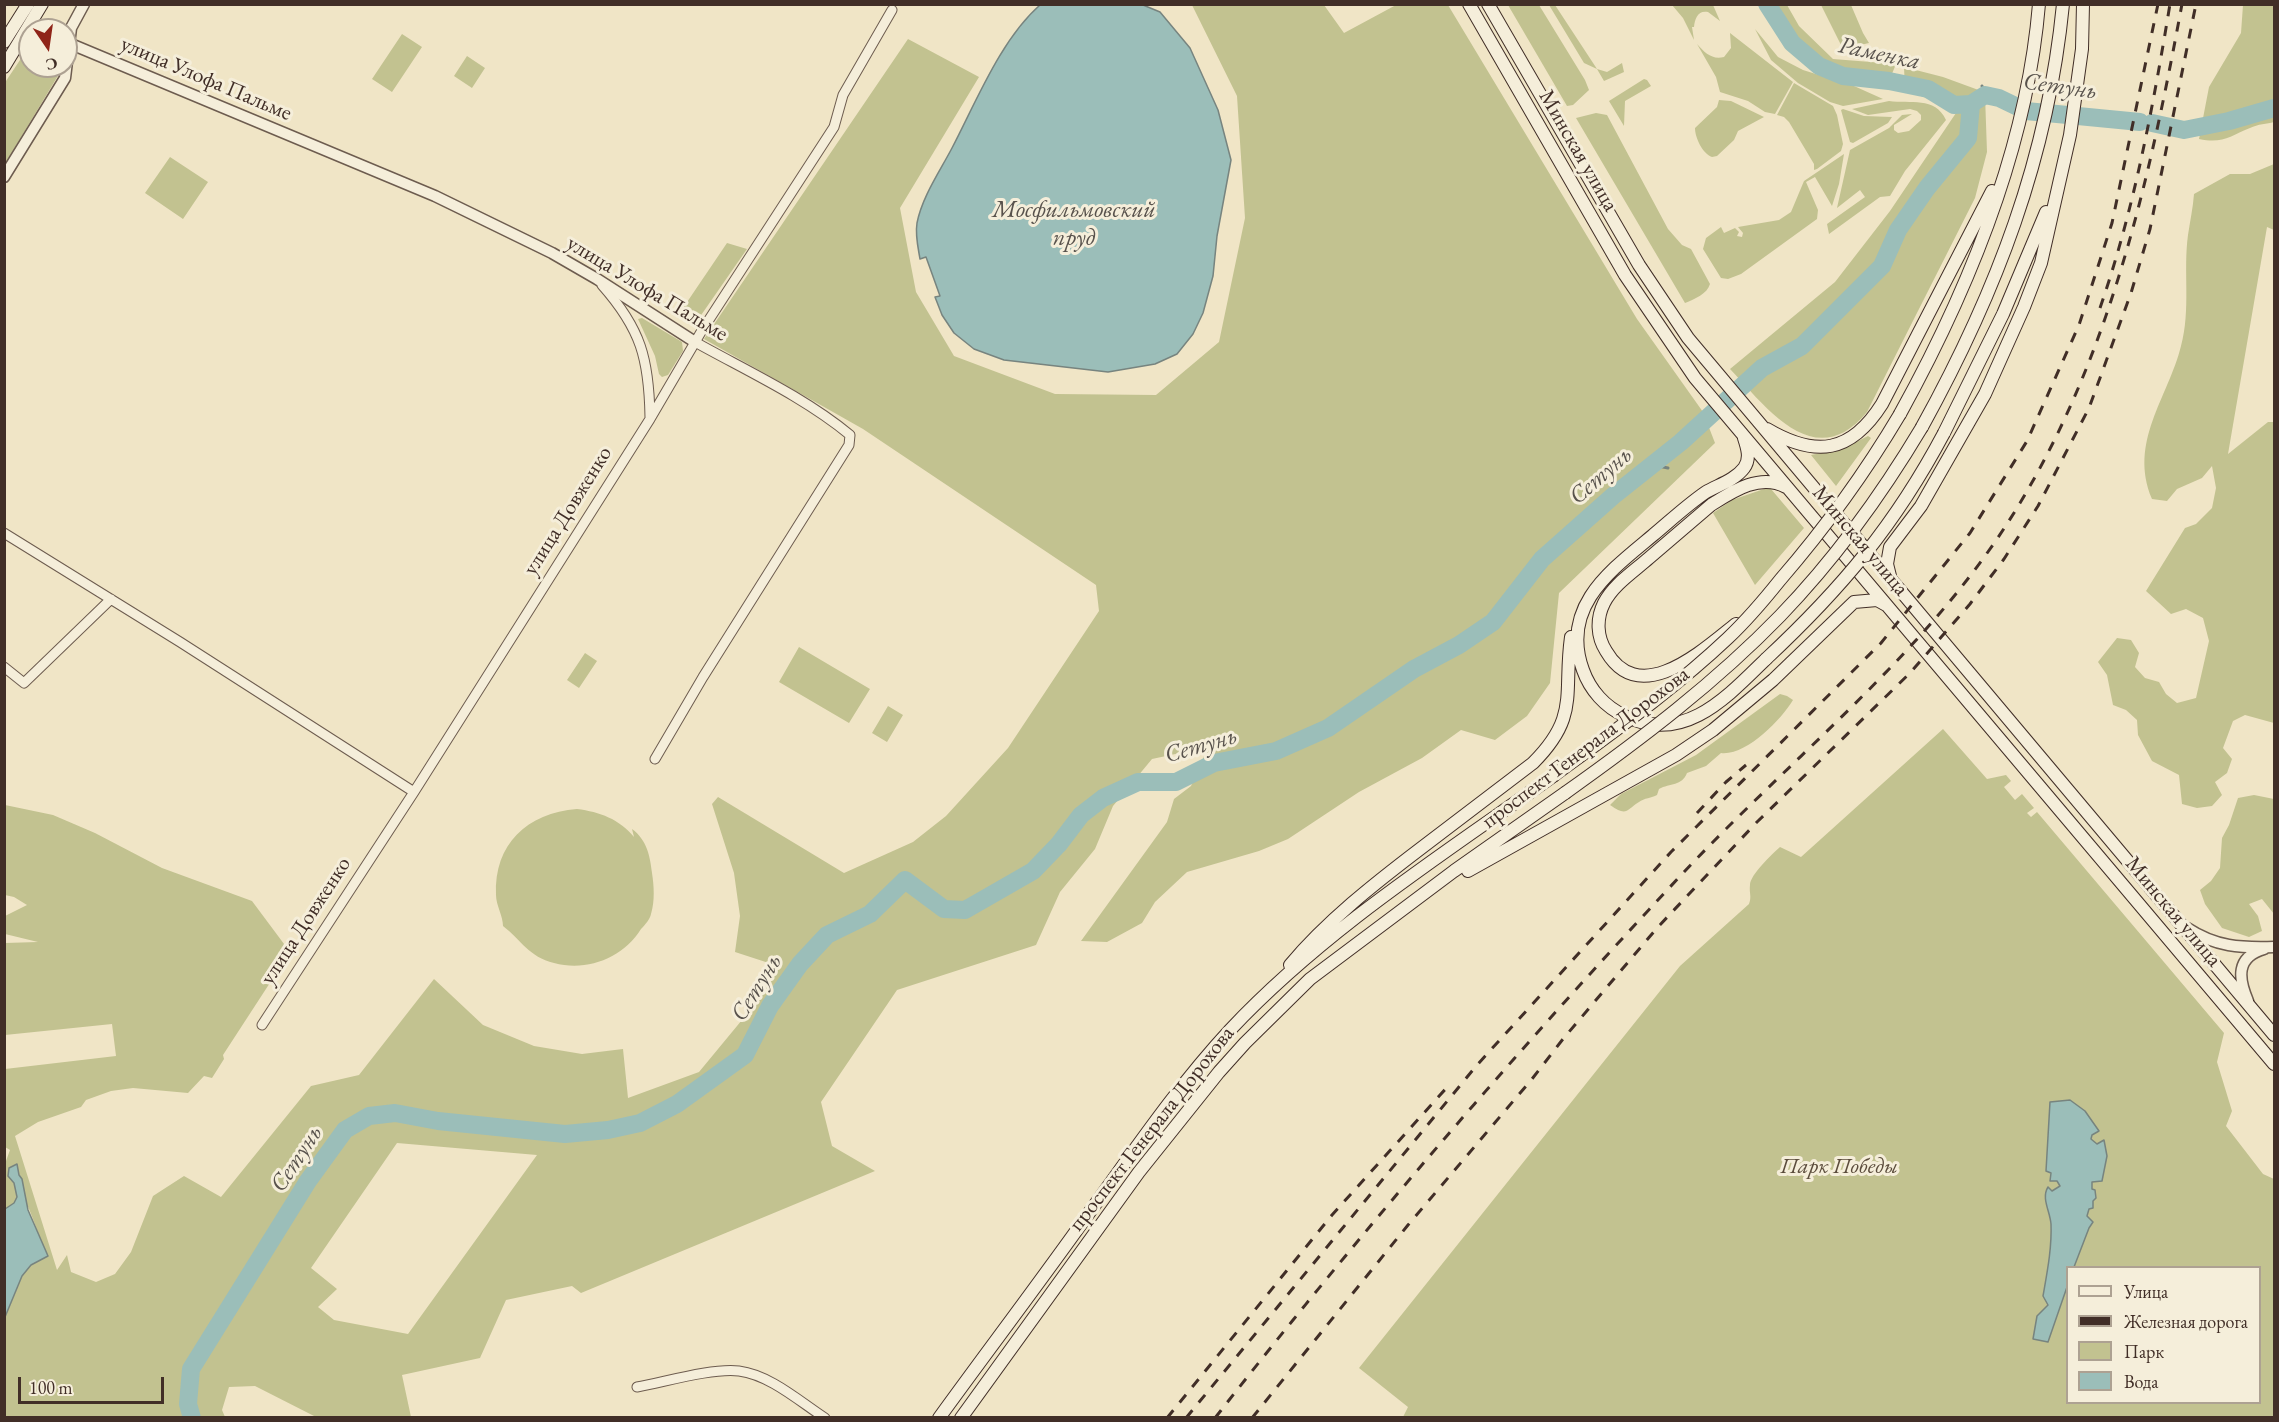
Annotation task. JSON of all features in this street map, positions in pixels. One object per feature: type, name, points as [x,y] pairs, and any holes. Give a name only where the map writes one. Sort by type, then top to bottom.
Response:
[{"type":"main road","points":[[28,18],[42,4]]},
{"type":"main road","name":"Минская улица","points":[[1469,4],[1625,275],[1660,330],[1695,378],[2274,1064]]},
{"type":"main road","name":"Минская улица","points":[[1488,4],[1639,265],[1688,338],[2274,1035]]},
{"type":"main road","name":"проспект Генерала Дорохова","points":[[939,1418],[1206,1057],[1265,995],[1338,931],[1386,894],[1553,776],[1654,702],[1694,669],[1730,637],[1831,519],[1856,485],[1900,414],[1934,350],[1971,268],[2008,161],[2029,75],[2040,4]]},
{"type":"main road","name":"проспект Генерала Дорохова","points":[[961,1418],[1139,1172],[1219,1072],[1275,1012],[1310,979],[1667,718],[1722,671],[1781,615],[1854,529],[1922,427],[1949,378],[1999,270],[2031,177],[2052,81],[2063,4]]},
{"type":"main road","points":[[1893,583],[1887,564],[1889,550],[1937,480],[1985,394],[2041,263],[2061,178],[2078,87],[2084,4]]},
{"type":"main road","points":[[4,42],[18,28]]},
{"type":"main road","points":[[4,67],[18,32]]},
{"type":"main road","points":[[1757,422],[1781,437],[1806,446],[1820,447],[1846,441],[1870,423],[1882,405],[2008,161]]},
{"type":"main road","points":[[1586,601],[1578,626],[1580,661],[1595,692],[1620,714],[1652,724],[1686,721],[1707,711],[1742,682],[1817,609],[1875,544],[1908,496],[1944,433],[2008,304],[2061,178]]},
{"type":"main road","points":[[1265,995],[1303,950],[1345,909],[1383,877],[1533,763],[1546,750],[1555,739],[1564,717],[1569,692],[1571,640],[1576,620],[1586,601],[1617,565],[1680,512],[1705,493],[1744,469],[1748,457],[1742,434]]},
{"type":"main road","points":[[1756,608],[1682,665],[1663,674],[1637,675],[1621,668],[1609,656],[1601,640],[1598,622],[1607,598],[1634,570],[1711,506],[1727,495],[1752,484],[1778,482],[1790,489]]},
{"type":"main road","points":[[1415,901],[1676,755],[1713,730],[1773,680],[1854,602],[1877,600],[1887,606]]},
{"type":"street","points":[[76,18],[84,4]]},
{"type":"street","name":"улица Довженко","points":[[262,1025],[414,792],[650,419],[695,342],[834,127],[843,95],[892,10]]},
{"type":"street","name":"улица Улофа Пальме","points":[[78,46],[435,196],[552,253],[695,342],[834,422],[850,435],[849,445],[703,677],[655,759]]},
{"type":"street","points":[[4,177],[65,78]]},
{"type":"street","points":[[597,279],[628,317],[639,340],[649,381],[650,419]]},
{"type":"street","points":[[4,533],[414,792]]},
{"type":"street","points":[[4,667],[24,683],[111,599]]},
{"type":"street","points":[[2181,924],[2203,938],[2231,947],[2272,947]]},
{"type":"street","points":[[2251,1007],[2245,994],[2241,972],[2248,957],[2256,951],[2272,947]]},
{"type":"street","points":[[637,1388],[721,1371],[740,1371],[766,1380],[825,1418]]},
{"type":"green space","points":[[1192,5],[1324,5],[1344,33],[1396,5],[1448,5],[1637,319],[1703,412],[1715,443],[1559,593],[1550,683],[1527,716],[1495,740],[1461,730],[1422,758],[1359,792],[1288,839],[1259,851],[1187,872],[1155,902],[1142,923],[1107,942],[1081,941],[1167,822],[1174,799],[1191,786],[1208,747],[1152,759],[1113,806],[1095,849],[1060,892],[1036,945],[897,990],[821,1102],[832,1146],[875,1171],[581,1293],[572,1286],[506,1300],[480,1358],[402,1375],[411,1417],[316,1417],[255,1386],[229,1387],[222,1410],[225,1417],[5,1417],[5,1317],[22,1276],[31,1265],[48,1256],[29,1208],[14,1183],[17,1197],[14,1203],[5,1209],[4,1157],[6,1161],[10,1150],[5,1147],[5,1069],[116,1056],[112,1024],[5,1035],[5,943],[38,942],[5,934],[5,916],[27,905],[14,897],[5,895],[5,805],[53,815],[95,833],[162,868],[252,901],[290,952],[223,1055],[224,1059],[212,1078],[204,1076],[188,1093],[133,1088],[111,1091],[86,1100],[81,1107],[38,1122],[15,1136],[57,1270],[67,1255],[71,1272],[96,1282],[115,1274],[131,1252],[153,1196],[184,1176],[221,1197],[311,1086],[359,1075],[434,979],[483,1025],[534,1046],[582,1054],[623,1049],[628,1098],[699,1072],[756,1003],[778,966],[735,952],[740,916],[734,873],[712,804],[718,797],[844,873],[913,842],[946,816],[1008,748],[1099,611],[1096,585],[863,429],[704,339],[908,39],[979,77],[900,208],[916,292],[954,356],[1055,394],[1156,395],[1219,342],[1245,218],[1237,96]],"holes":[[[397,1143],[537,1155],[408,1334],[334,1320],[318,1307],[337,1289],[311,1268]]]},
{"type":"green space","points":[[1508,5],[1539,5],[1589,90],[1573,105],[1567,106]]},
{"type":"green space","points":[[1549,5],[1555,5],[1597,69],[1584,63]]},
{"type":"green space","points":[[1672,5],[1713,5],[1720,21],[1708,12],[1699,13],[1692,27],[1694,40],[1683,18]]},
{"type":"green space","points":[[1767,5],[1787,5],[1799,26],[1833,59],[1896,64],[1889,81],[1842,76],[1818,65],[1798,48]]},
{"type":"green space","points":[[1821,5],[1851,5],[1869,43],[1843,49]]},
{"type":"green space","points":[[2243,5],[2274,5],[2274,122],[2253,127],[2220,140],[2199,139],[2209,87],[2241,33]]},
{"type":"green space","points":[[1755,29],[1778,57],[1803,70],[1854,86],[1883,99],[1843,106],[1830,102],[1798,83],[1771,60]]},
{"type":"green space","points":[[1730,33],[1793,82],[1775,114],[1765,112],[1748,101],[1720,92],[1716,77],[1697,44],[1709,55],[1724,57],[1731,48]]},
{"type":"green space","points":[[402,34],[422,47],[392,92],[372,79]]},
{"type":"green space","points":[[467,56],[485,68],[472,88],[454,76]]},
{"type":"green space","points":[[18,63],[18,78],[57,78],[5,164],[4,84]]},
{"type":"green space","points":[[1622,63],[1624,72],[1604,81],[1597,69],[1607,72]]},
{"type":"green space","points":[[1904,67],[1943,77],[1984,92],[1987,152],[1975,198],[1867,412],[1848,430],[1829,437],[1811,436],[1793,429],[1776,416],[1730,369],[1835,282],[1890,211],[1958,110],[1905,90]]},
{"type":"green space","points":[[1644,79],[1651,86],[1625,101],[1624,126],[1609,101]]},
{"type":"green space","points":[[1794,83],[1833,106],[1837,115],[1843,144],[1841,151],[1814,170],[1814,164],[1789,122],[1777,115]]},
{"type":"green space","points":[[1719,100],[1731,101],[1764,117],[1738,131],[1734,140],[1717,156],[1712,157],[1700,145],[1695,128],[1717,107]]},
{"type":"green space","points":[[1889,101],[1929,104],[1941,112],[1946,120],[1905,171],[1890,196],[1880,197],[1829,234],[1827,224],[1865,197],[1860,190],[1837,208],[1850,150],[1889,128],[1902,115],[1912,114],[1894,125],[1894,130],[1898,133],[1909,131],[1921,120],[1921,115],[1917,111],[1910,109],[1868,115],[1852,109]]},
{"type":"green space","points":[[1841,110],[1864,116],[1892,117],[1888,123],[1853,143],[1850,142]]},
{"type":"green space","points":[[1596,113],[1607,115],[1668,229],[1682,245],[1691,249],[1710,284],[1706,291],[1697,298],[1685,303],[1576,118]]},
{"type":"green space","points":[[1844,154],[1839,184],[1832,206],[1815,177],[1806,182],[1818,210],[1817,219],[1741,274],[1728,279],[1721,278],[1703,249],[1706,238],[1721,227],[1724,233],[1735,228],[1739,232],[1737,236],[1742,237],[1743,233],[1738,227],[1779,220],[1791,212],[1804,181]]},
{"type":"green space","points":[[170,157],[208,182],[183,219],[145,193]]},
{"type":"green space","points":[[2274,164],[2274,230],[2267,227],[2228,454],[2268,422],[2274,422],[2274,723],[2245,715],[2233,721],[2223,748],[2232,759],[2227,773],[2215,782],[2222,795],[2212,806],[2197,808],[2182,804],[2179,775],[2152,761],[2138,735],[2137,720],[2126,710],[2113,705],[2107,675],[2098,662],[2117,638],[2131,640],[2139,653],[2135,667],[2145,678],[2159,682],[2166,694],[2177,703],[2196,698],[2209,641],[2203,618],[2186,609],[2171,614],[2146,591],[2185,528],[2196,524],[2212,508],[2216,488],[2212,466],[2202,478],[2177,489],[2167,501],[2152,499],[2146,478],[2147,439],[2175,365],[2184,332],[2188,235],[2194,194],[2230,174],[2250,174]]},
{"type":"green space","points":[[727,243],[747,249],[697,321],[681,311]]},
{"type":"green space","points":[[642,318],[682,342],[683,351],[668,375],[662,377],[659,374],[655,356],[638,319]]},
{"type":"green space","points":[[1868,436],[1871,438],[1836,486],[1811,455],[1842,449]]},
{"type":"green space","points":[[1764,489],[1771,489],[1804,528],[1755,585],[1713,513],[1732,500]]},
{"type":"green space","points":[[799,647],[870,689],[849,723],[779,682]]},
{"type":"green space","points":[[585,653],[597,661],[579,688],[567,680]]},
{"type":"green space","points":[[1780,694],[1793,700],[1772,726],[1752,743],[1741,749],[1721,753],[1706,766],[1687,773],[1679,782],[1659,789],[1657,795],[1641,801],[1626,811],[1620,811],[1610,805],[1621,794],[1696,755]]},
{"type":"green space","points":[[888,706],[903,715],[887,742],[872,733]]},
{"type":"green space","name":"Парк Победы","points":[[1943,729],[1987,779],[2006,775],[2011,781],[2004,787],[2015,800],[2022,794],[2034,808],[2027,813],[2031,817],[2037,812],[2224,1033],[2217,1062],[2232,1111],[2226,1126],[2263,1174],[2274,1179],[2274,1417],[1403,1417],[1408,1407],[1359,1368],[1680,966],[1749,904],[1751,881],[1762,865],[1780,847],[1801,857]]},
{"type":"green space","points":[[2254,795],[2274,799],[2274,914],[2262,899],[2249,904],[2258,916],[2262,931],[2249,937],[2222,928],[2205,904],[2200,890],[2211,881],[2220,868],[2222,838],[2238,798]]},
{"type":"green space","points":[[577,809],[608,817],[622,825],[634,837],[632,829],[637,833],[647,849],[650,860],[654,899],[648,920],[624,948],[603,960],[579,966],[545,960],[526,948],[503,926],[496,899],[497,877],[501,861],[517,834],[543,817]]},
{"type":"water","name":"Мосфильмовский пруд","points":[[1040,5],[1143,5],[1160,12],[1190,48],[1218,110],[1231,160],[1217,236],[1213,276],[1203,313],[1193,334],[1177,354],[1155,364],[1108,372],[1004,360],[974,349],[954,333],[942,315],[935,297],[940,296],[926,257],[920,259],[916,228],[927,194],[1001,53],[1026,19]]},
{"type":"water","points":[[2070,1100],[2085,1111],[2099,1131],[2092,1135],[2091,1139],[2097,1144],[2104,1140],[2107,1156],[2102,1181],[2092,1182],[2096,1198],[2087,1216],[2093,1222],[2074,1266],[2066,1266],[2066,1290],[2048,1342],[2033,1339],[2037,1316],[2048,1305],[2043,1296],[2051,1233],[2045,1196],[2048,1187],[2052,1191],[2060,1186],[2057,1181],[2050,1181],[2051,1173],[2046,1171],[2050,1102]]},
{"type":"water","points":[[17,1164],[28,1210],[48,1256],[31,1265],[22,1276],[5,1317],[5,1209],[14,1203],[17,1197],[14,1183],[8,1176],[9,1168]]},
{"type":"waterway","name":"Раменка","points":[[1767,4],[1792,43],[1819,66],[1843,76],[1889,81],[1928,89],[1954,105],[1971,104]]},
{"type":"waterway","points":[[1982,86],[1985,95]]},
{"type":"waterway","name":"Сетунь","points":[[192,1418],[188,1404],[191,1369],[308,1181],[345,1130],[369,1116],[395,1113],[438,1121],[565,1134],[608,1130],[640,1123],[677,1104],[745,1055],[770,1006],[800,964],[827,935],[870,914],[905,880],[944,909],[965,910],[1033,871],[1059,844],[1081,815],[1103,798],[1138,782],[1176,782],[1214,763],[1276,751],[1328,728],[1414,669],[1459,645],[1493,622],[1542,559],[1613,496],[1681,442],[1762,368],[1802,346],[1882,266],[1898,230],[1927,188],[1968,138],[1971,104],[1985,95],[1999,98],[2026,111],[2140,122]]},
{"type":"waterway","name":"Сетунь","points":[[2152,123],[2184,130],[2229,121],[2274,108]]},
{"type":"waterway","points":[[1653,465],[1668,468]]},
{"type":"railway","points":[[1186,1418],[1477,1065],[1671,852],[1881,643],[1970,533],[2027,441],[2079,325],[2112,223],[2158,4]]},
{"type":"railway","points":[[2100,308],[2133,196],[2157,81],[2170,4]]},
{"type":"railway","points":[[1215,1418],[1385,1208],[1562,1005],[1684,872],[1906,651],[1986,555],[2020,503],[2052,445],[2080,385],[2103,323],[2124,261],[2141,198],[2182,4]]},
{"type":"railway","points":[[1252,1418],[1408,1225],[1657,928],[1757,822],[1910,673],[1970,604],[2004,559],[2038,506],[2089,408],[2131,293],[2150,229],[2196,4]]},
{"type":"railway","points":[[1697,813],[1726,782],[1746,765]]},
{"type":"railway","points":[[1167,1418],[1332,1215],[1450,1084]]}]
